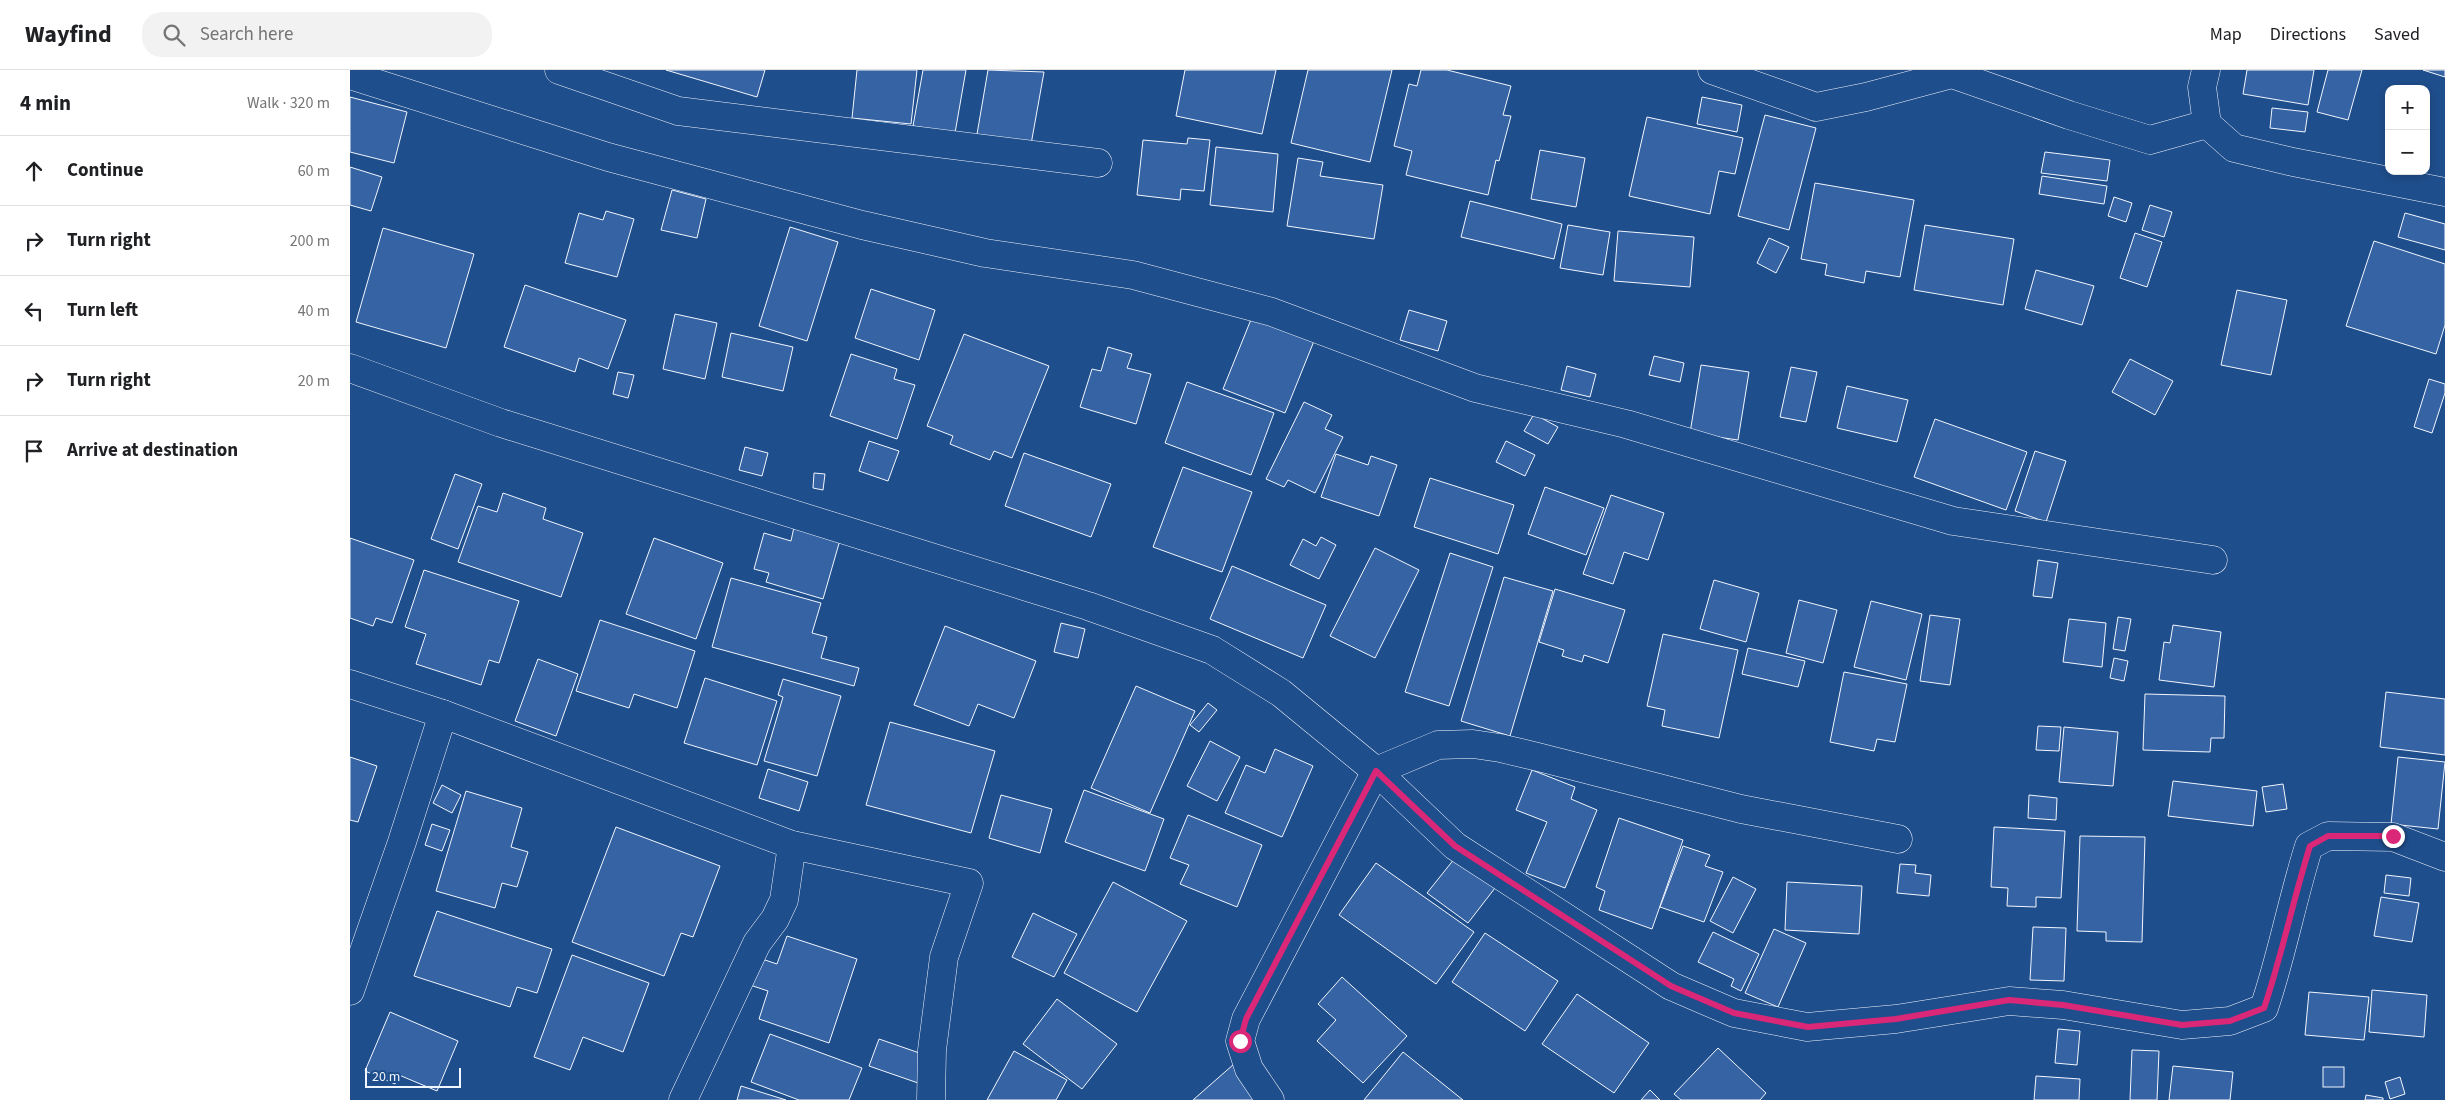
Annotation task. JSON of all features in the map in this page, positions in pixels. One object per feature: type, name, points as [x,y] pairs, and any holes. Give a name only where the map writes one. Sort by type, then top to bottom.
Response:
[{"type":"street","points":[[559,70],[678,111],[1098,163]]},
{"type":"street","points":[[1712,70],[1816,107],[1866,97],[1952,74],[2069,115],[2150,140],[2207,124]]},
{"type":"street","points":[[2206,70],[2202,87],[2207,124],[2234,148],[2293,162],[2445,192]]},
{"type":"street","points":[[350,74],[608,158],[862,225],[985,253],[1133,275],[1272,312],[1475,388],[1626,424],[1953,521],[2213,560]]},
{"type":"street","points":[[350,368],[502,424],[1088,606],[1212,650],[1280,693],[1376,771],[1455,846],[1671,986],[1734,1013],[1808,1027],[1896,1019],[2009,1000],[2063,1005],[2182,1025],[2230,1021],[2264,1008],[2280,962],[2294,896],[2310,846],[2328,836],[2393,836],[2445,858]]},
{"type":"street","points":[[350,684],[443,714],[792,844],[970,883],[944,957],[932,1050],[931,1100]]},
{"type":"street","points":[[350,991],[402,842],[443,714]]},
{"type":"street","points":[[1270,1100],[1249,1069],[1240,1041],[1246,1019],[1376,771],[1438,745],[1482,745],[1542,758],[1741,809],[1898,839]]},
{"type":"street","points":[[683,1100],[757,943],[775,919],[784,900],[792,844]]},
{"type":"building","points":[[666,70],[765,70],[757,97]]},
{"type":"building","points":[[857,70],[917,70],[911,124],[852,118]]},
{"type":"building","points":[[923,70],[966,70],[955,133],[913,126]]},
{"type":"building","points":[[988,70],[1044,72],[1030,150],[976,140]]},
{"type":"building","points":[[1185,70],[1276,70],[1262,134],[1176,116]]},
{"type":"building","points":[[1308,70],[1392,70],[1370,162],[1291,143]]},
{"type":"building","points":[[1421,70],[1447,70],[1511,86],[1503,115],[1511,116],[1499,161],[1496,160],[1488,195],[1406,175],[1412,151],[1394,146],[1409,84],[1417,86]]},
{"type":"building","points":[[2247,70],[2314,70],[2308,105],[2243,94]]},
{"type":"building","points":[[2328,70],[2362,70],[2348,120],[2317,112]]},
{"type":"building","points":[[2423,70],[2445,70],[2445,77]]},
{"type":"building","points":[[350,97],[407,112],[394,163],[350,152]]},
{"type":"building","points":[[1702,97],[1742,105],[1737,132],[1697,124]]},
{"type":"building","points":[[2272,108],[2308,112],[2305,132],[2270,128]]},
{"type":"building","points":[[1765,115],[1816,128],[1789,230],[1738,216]]},
{"type":"building","points":[[1647,117],[1743,138],[1735,174],[1719,171],[1710,214],[1629,196]]},
{"type":"building","points":[[1188,138],[1210,140],[1204,191],[1181,189],[1180,200],[1137,195],[1143,140],[1187,144]]},
{"type":"building","points":[[1216,147],[1278,154],[1273,212],[1210,205]]},
{"type":"building","points":[[1540,150],[1585,158],[1576,207],[1531,199]]},
{"type":"building","points":[[2045,152],[2110,160],[2107,181],[2041,173]]},
{"type":"building","points":[[1298,158],[1323,162],[1320,176],[1383,185],[1374,239],[1287,226]]},
{"type":"building","points":[[350,167],[382,177],[371,211],[350,205]]},
{"type":"building","points":[[2042,176],[2107,186],[2104,204],[2039,194]]},
{"type":"building","points":[[1815,183],[1914,200],[1900,277],[1866,271],[1864,283],[1825,275],[1827,264],[1801,259]]},
{"type":"building","points":[[672,190],[706,199],[697,238],[661,230]]},
{"type":"building","points":[[2114,197],[2132,203],[2126,222],[2108,216]]},
{"type":"building","points":[[1470,201],[1562,224],[1554,259],[1461,237]]},
{"type":"building","points":[[2150,205],[2172,212],[2164,237],[2142,230]]},
{"type":"building","points":[[606,211],[634,219],[617,277],[565,263],[579,213],[603,220]]},
{"type":"building","points":[[2405,213],[2445,224],[2445,250],[2398,237]]},
{"type":"building","points":[[1568,225],[1610,232],[1603,275],[1560,268]]},
{"type":"building","points":[[1925,225],[2014,239],[2003,305],[1914,290]]},
{"type":"building","points":[[790,227],[838,242],[807,341],[759,326]]},
{"type":"building","points":[[383,228],[474,254],[446,348],[356,322]]},
{"type":"building","points":[[1618,231],[1694,237],[1690,287],[1614,281]]},
{"type":"building","points":[[2135,233],[2162,242],[2147,287],[2120,278]]},
{"type":"building","points":[[1769,238],[1789,247],[1776,273],[1757,263]]},
{"type":"building","points":[[2374,241],[2445,264],[2445,325],[2436,354],[2346,326]]},
{"type":"building","points":[[2036,270],[2094,286],[2082,325],[2025,309]]},
{"type":"building","points":[[525,285],[626,320],[608,369],[579,358],[575,372],[504,347]]},
{"type":"building","points":[[871,289],[935,310],[919,360],[855,338]]},
{"type":"building","points":[[2237,290],[2287,300],[2271,375],[2221,365]]},
{"type":"building","points":[[1409,310],[1447,321],[1438,351],[1400,340]]},
{"type":"building","points":[[675,314],[717,323],[705,379],[663,369]]},
{"type":"building","points":[[1252,317],[1314,341],[1285,413],[1223,389]]},
{"type":"building","points":[[731,333],[793,347],[783,391],[722,377]]},
{"type":"building","points":[[964,334],[1049,366],[1012,458],[994,451],[990,460],[950,444],[953,436],[927,426]]},
{"type":"building","points":[[1108,347],[1132,354],[1127,368],[1151,374],[1136,424],[1080,407],[1092,369],[1101,371]]},
{"type":"building","points":[[851,354],[897,369],[894,379],[915,385],[897,439],[830,416]]},
{"type":"building","points":[[1654,356],[1684,363],[1680,382],[1649,375]]},
{"type":"building","points":[[2130,359],[2173,381],[2155,415],[2112,392]]},
{"type":"building","points":[[1701,365],[1749,372],[1738,440],[1690,433]]},
{"type":"building","points":[[1567,366],[1596,374],[1590,397],[1561,390]]},
{"type":"building","points":[[1791,367],[1817,372],[1806,422],[1780,417]]},
{"type":"building","points":[[618,372],[634,375],[628,398],[613,394]]},
{"type":"building","points":[[2429,379],[2445,384],[2445,393],[2432,433],[2414,427]]},
{"type":"building","points":[[1187,382],[1274,413],[1251,475],[1165,443]]},
{"type":"building","points":[[1847,386],[1908,400],[1897,442],[1837,428]]},
{"type":"building","points":[[1304,402],[1332,415],[1325,429],[1343,437],[1315,493],[1288,480],[1284,487],[1266,479]]},
{"type":"building","points":[[1534,414],[1558,427],[1548,444],[1524,431]]},
{"type":"building","points":[[1935,419],[2027,452],[2006,510],[1914,477]]},
{"type":"building","points":[[869,441],[899,451],[888,481],[859,471]]},
{"type":"building","points":[[1506,441],[1535,455],[1525,476],[1496,462]]},
{"type":"building","points":[[745,447],[768,453],[762,476],[739,470]]},
{"type":"building","points":[[2035,451],[2066,461],[2046,522],[2015,511]]},
{"type":"building","points":[[1024,453],[1111,484],[1091,537],[1005,506]]},
{"type":"building","points":[[1336,454],[1368,465],[1371,456],[1397,465],[1379,516],[1321,497]]},
{"type":"building","points":[[1183,467],[1252,492],[1222,572],[1153,547]]},
{"type":"building","points":[[814,473],[825,474],[823,490],[813,488]]},
{"type":"building","points":[[455,474],[482,484],[458,549],[431,539]]},
{"type":"building","points":[[1430,478],[1514,505],[1498,554],[1414,527]]},
{"type":"building","points":[[1545,487],[1604,508],[1586,555],[1528,534]]},
{"type":"building","points":[[503,493],[546,508],[543,519],[583,533],[561,597],[458,562],[478,506],[497,512]]},
{"type":"building","points":[[1611,495],[1664,513],[1648,560],[1624,552],[1613,584],[1583,574]]},
{"type":"building","points":[[794,527],[840,540],[823,599],[766,582],[769,573],[754,569],[764,533],[791,541]]},
{"type":"building","points":[[1321,537],[1336,545],[1319,579],[1290,565],[1303,539],[1316,546]]},
{"type":"building","points":[[350,538],[414,560],[392,623],[376,618],[373,626],[350,618]]},
{"type":"building","points":[[654,538],[723,563],[696,639],[626,614]]},
{"type":"building","points":[[1375,548],[1419,570],[1375,658],[1330,636]]},
{"type":"building","points":[[1450,553],[1493,567],[1449,706],[1405,692]]},
{"type":"building","points":[[2038,560],[2058,563],[2052,598],[2033,596]]},
{"type":"building","points":[[1232,566],[1326,605],[1303,658],[1210,619]]},
{"type":"building","points":[[424,570],[519,601],[499,663],[489,660],[481,685],[416,664],[426,634],[405,627]]},
{"type":"building","points":[[1504,577],[1553,591],[1510,736],[1461,721]]},
{"type":"building","points":[[731,578],[821,603],[812,633],[827,637],[821,658],[859,668],[854,686],[712,647]]},
{"type":"building","points":[[1714,580],[1759,593],[1746,642],[1700,629]]},
{"type":"building","points":[[1555,589],[1625,610],[1608,663],[1584,655],[1582,662],[1562,656],[1564,650],[1539,642]]},
{"type":"building","points":[[1799,600],[1837,610],[1823,663],[1786,653]]},
{"type":"building","points":[[1871,601],[1922,614],[1906,680],[1854,667]]},
{"type":"building","points":[[1930,615],[1960,619],[1950,685],[1920,681]]},
{"type":"building","points":[[2118,617],[2131,619],[2125,651],[2113,649]]},
{"type":"building","points":[[2069,619],[2106,623],[2102,667],[2063,662]]},
{"type":"building","points":[[600,620],[695,651],[677,708],[634,694],[629,708],[576,691]]},
{"type":"building","points":[[1061,623],[1085,629],[1078,658],[1054,652]]},
{"type":"building","points":[[2173,625],[2221,632],[2214,687],[2159,680],[2164,642],[2170,643]]},
{"type":"building","points":[[945,626],[1036,661],[1014,718],[978,704],[969,726],[914,705]]},
{"type":"building","points":[[1663,634],[1738,650],[1719,738],[1662,726],[1665,710],[1647,706]]},
{"type":"building","points":[[1748,648],[1805,661],[1798,687],[1742,674]]},
{"type":"building","points":[[2114,658],[2128,661],[2124,681],[2110,678]]},
{"type":"building","points":[[538,659],[578,674],[556,736],[515,721]]},
{"type":"building","points":[[1844,672],[1907,684],[1895,742],[1877,739],[1874,751],[1830,742]]},
{"type":"building","points":[[705,678],[777,701],[757,765],[684,743]]},
{"type":"building","points":[[783,679],[841,696],[817,776],[764,761],[783,697],[778,695]]},
{"type":"building","points":[[1136,686],[1195,711],[1150,813],[1091,788]]},
{"type":"building","points":[[2386,692],[2445,699],[2445,755],[2380,747]]},
{"type":"building","points":[[2145,694],[2225,696],[2224,738],[2211,738],[2210,752],[2143,750]]},
{"type":"building","points":[[1208,703],[1217,710],[1199,732],[1190,725]]},
{"type":"building","points":[[890,722],[995,751],[971,833],[866,805]]},
{"type":"building","points":[[2038,726],[2061,727],[2059,751],[2036,750]]},
{"type":"building","points":[[2064,727],[2118,732],[2113,786],[2059,782]]},
{"type":"building","points":[[1210,741],[1240,757],[1217,801],[1187,786]]},
{"type":"building","points":[[1275,749],[1313,766],[1282,837],[1225,813],[1246,765],[1265,773]]},
{"type":"building","points":[[350,757],[377,766],[358,822],[350,820]]},
{"type":"building","points":[[2398,757],[2445,762],[2438,829],[2391,824]]},
{"type":"building","points":[[768,769],[808,782],[799,811],[759,798]]},
{"type":"building","points":[[1532,770],[1575,787],[1571,799],[1597,810],[1565,888],[1526,873],[1547,822],[1516,810]]},
{"type":"building","points":[[2173,781],[2257,791],[2253,826],[2168,816]]},
{"type":"building","points":[[2283,784],[2287,809],[2266,812],[2262,787]]},
{"type":"building","points":[[442,785],[461,795],[452,813],[433,803]]},
{"type":"building","points":[[1084,790],[1164,819],[1145,871],[1065,842]]},
{"type":"building","points":[[466,791],[522,808],[511,847],[528,852],[517,887],[502,883],[495,908],[436,891]]},
{"type":"building","points":[[1001,795],[1052,809],[1040,853],[989,838]]},
{"type":"building","points":[[2029,795],[2057,798],[2056,820],[2028,818]]},
{"type":"building","points":[[1188,815],[1262,845],[1237,907],[1180,884],[1189,865],[1170,858]]},
{"type":"building","points":[[1619,818],[1683,840],[1652,929],[1599,910],[1605,891],[1596,887]]},
{"type":"building","points":[[432,824],[450,830],[442,851],[425,845]]},
{"type":"building","points":[[616,827],[720,866],[693,937],[681,933],[664,976],[572,942]]},
{"type":"building","points":[[1994,827],[2065,831],[2061,898],[2036,897],[2036,907],[2007,906],[2008,888],[1991,887]]},
{"type":"building","points":[[2080,836],[2145,837],[2142,942],[2106,941],[2106,932],[2077,931]]},
{"type":"building","points":[[1683,846],[1710,855],[1705,866],[1723,872],[1704,922],[1660,907]]},
{"type":"building","points":[[1455,858],[1495,888],[1468,923],[1427,893]]},
{"type":"building","points":[[1376,863],[1474,932],[1436,984],[1339,915]]},
{"type":"building","points":[[1900,864],[1916,865],[1915,873],[1931,875],[1929,896],[1897,893]]},
{"type":"building","points":[[2386,875],[2411,878],[2409,896],[2384,893]]},
{"type":"building","points":[[1733,877],[1756,889],[1733,933],[1710,921]]},
{"type":"building","points":[[1113,882],[1187,921],[1137,1012],[1064,973]]},
{"type":"building","points":[[1787,882],[1862,886],[1859,934],[1785,930]]},
{"type":"building","points":[[2381,897],[2419,903],[2412,942],[2374,936]]},
{"type":"building","points":[[437,911],[552,949],[537,993],[517,987],[510,1007],[414,976]]},
{"type":"building","points":[[1033,913],[1077,934],[1054,977],[1012,957]]},
{"type":"building","points":[[2033,927],[2066,928],[2064,981],[2030,980]]},
{"type":"building","points":[[1774,929],[1806,943],[1778,1007],[1745,993]]},
{"type":"building","points":[[1713,932],[1759,954],[1741,991],[1731,986],[1734,979],[1698,962]]},
{"type":"building","points":[[1485,933],[1558,981],[1525,1031],[1452,982]]},
{"type":"building","points":[[787,936],[857,959],[829,1043],[759,1019],[768,991],[744,983],[753,956],[777,964]]},
{"type":"building","points":[[572,955],[649,983],[623,1052],[583,1037],[570,1070],[534,1057]]},
{"type":"building","points":[[1342,977],[1407,1036],[1363,1083],[1317,1041],[1336,1020],[1318,1004]]},
{"type":"building","points":[[2372,990],[2427,995],[2424,1037],[2369,1032]]},
{"type":"building","points":[[2309,992],[2369,997],[2364,1040],[2305,1035]]},
{"type":"building","points":[[1577,994],[1649,1043],[1614,1093],[1542,1044]]},
{"type":"building","points":[[1057,999],[1117,1044],[1082,1089],[1023,1044]]},
{"type":"building","points":[[390,1012],[458,1041],[437,1091],[399,1075],[395,1084],[365,1071]]},
{"type":"building","points":[[2058,1029],[2080,1031],[2077,1065],[2055,1063]]},
{"type":"building","points":[[770,1034],[862,1068],[849,1100],[799,1100],[751,1082]]},
{"type":"building","points":[[879,1039],[931,1057],[921,1084],[869,1066]]},
{"type":"building","points":[[1718,1048],[1766,1093],[1760,1100],[1681,1100],[1674,1094]]},
{"type":"building","points":[[2132,1050],[2159,1051],[2157,1100],[2130,1100]]},
{"type":"building","points":[[1014,1051],[1067,1080],[1056,1100],[987,1100]]},
{"type":"building","points":[[1403,1052],[1463,1100],[1364,1100]]},
{"type":"building","points":[[1234,1064],[1265,1100],[1193,1100]]},
{"type":"building","points":[[2173,1066],[2233,1072],[2230,1100],[2169,1100]]},
{"type":"building","points":[[2323,1067],[2344,1067],[2344,1087],[2323,1087]]},
{"type":"building","points":[[2036,1076],[2080,1079],[2079,1100],[2034,1100]]},
{"type":"building","points":[[2400,1077],[2405,1094],[2390,1099],[2385,1082]]},
{"type":"building","points":[[741,1086],[786,1100],[737,1100]]},
{"type":"building","points":[[1650,1090],[1660,1100],[1641,1100]]},
{"type":"building","points":[[2366,1095],[2383,1098],[2383,1100],[2365,1100]]},
{"type":"route","points":[[1240,1041],[1246,1019],[1376,771],[1455,846],[1671,986],[1734,1013],[1808,1027],[1896,1019],[2009,1000],[2063,1005],[2182,1025],[2230,1021],[2264,1008],[2280,962],[2294,896],[2310,846],[2328,836],[2393,836]]}]
